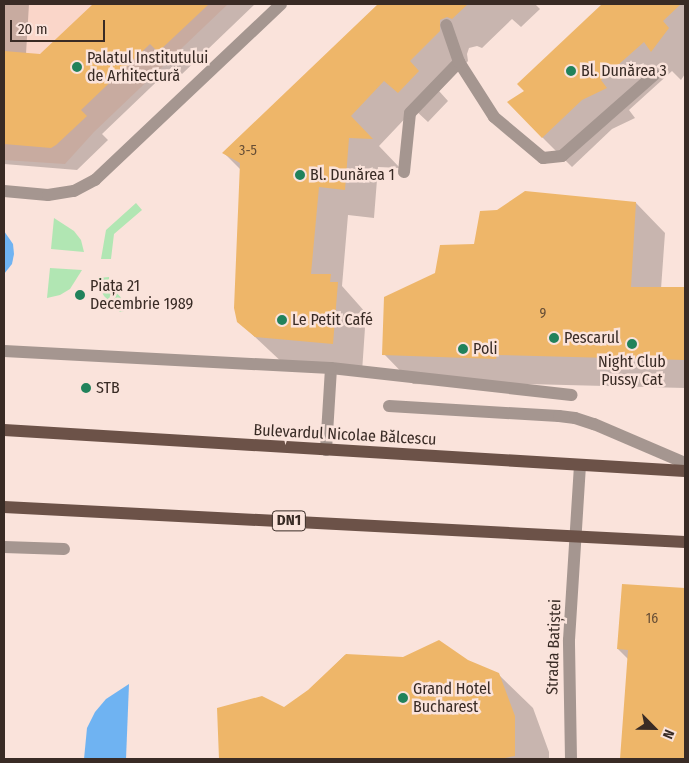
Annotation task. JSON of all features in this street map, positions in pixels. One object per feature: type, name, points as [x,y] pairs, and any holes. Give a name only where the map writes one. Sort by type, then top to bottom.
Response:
[{"type":"main road","name":"Bulevardul Nicolae Bălcescu","points":[[4,430],[685,471]]},
{"type":"main road","name":"DN1","points":[[4,508],[685,542]]},
{"type":"street","points":[[4,191],[48,195],[74,191],[95,180],[281,4]]},
{"type":"street","points":[[446,25],[459,62],[494,117],[543,158],[562,156],[654,75]]},
{"type":"street","points":[[404,172],[410,113],[459,62]]},
{"type":"street","points":[[4,351],[331,368],[570,394]]},
{"type":"street","points":[[326,450],[331,368]]},
{"type":"street","points":[[389,406],[575,418],[594,424],[685,463]]},
{"type":"street","name":"Strada Batiștei","points":[[571,759],[569,658],[580,465]]},
{"type":"street","points":[[4,547],[64,549]]},
{"type":"shaded area","name":"Palatul Institutului de Arhitectură","points":[[4,4],[228,4],[94,132],[65,164],[4,160]]},
{"type":"green space","points":[[136,203],[142,210],[114,234],[111,259],[101,259],[106,230]]},
{"type":"green space","points":[[54,218],[74,231],[81,240],[84,252],[51,249]]},
{"type":"green space","points":[[50,268],[82,270],[70,289],[60,295],[47,298]]},
{"type":"green space","points":[[109,277],[110,286],[132,309],[120,312],[104,296],[99,287],[98,278]]},
{"type":"water","points":[[4,231],[13,244],[14,254],[12,264],[4,274]]},
{"type":"water","points":[[129,684],[126,759],[84,759],[87,728],[95,712],[106,699]]},
{"type":"building","name":"Palatul Institutului de Arhitectură","points":[[93,4],[209,4],[158,52],[150,44],[81,110],[87,116],[56,145],[51,148],[4,144],[4,51],[40,54]]},
{"type":"building","name":"Bl. Dunărea 1","points":[[378,4],[468,4],[452,19],[447,17],[440,20],[440,31],[410,61],[419,71],[398,93],[384,81],[351,116],[373,139],[349,138],[345,190],[319,187],[311,274],[331,274],[330,282],[338,282],[333,344],[255,337],[237,322],[234,308],[240,163],[222,153]]},
{"type":"building","name":"Bl. Dunărea 3","points":[[602,4],[681,4],[663,21],[669,28],[651,52],[644,42],[601,80],[607,88],[582,100],[542,138],[507,102],[524,91],[517,84]]},
{"type":"building","points":[[525,191],[636,202],[631,287],[685,287],[685,360],[497,355],[496,359],[382,355],[384,297],[435,273],[440,245],[474,244],[480,211],[497,210]]},
{"type":"building","points":[[622,584],[685,588],[685,759],[620,759],[628,650],[617,649]]},
{"type":"building","name":"Grand Hotel Bucharest","points":[[439,640],[468,660],[499,673],[515,716],[515,756],[499,759],[219,759],[217,708],[262,696],[284,707],[308,690],[346,654],[403,657]]},
{"type":"place","name":"Palatul Institutului de Arhitectură","points":[[77,67]]},
{"type":"place","name":"Bl. Dunărea 3","points":[[571,71]]},
{"type":"place","name":"Bl. Dunărea 1","points":[[300,175]]},
{"type":"place","name":"Piața 21 Decembrie 1989","points":[[80,295]]},
{"type":"place","name":"Le Petit Café","points":[[282,320]]},
{"type":"place","name":"Pescarul","points":[[554,338]]},
{"type":"place","name":"Night Club Pussy Cat","points":[[632,344]]},
{"type":"place","name":"Poli","points":[[463,349]]},
{"type":"place","name":"STB","points":[[86,388]]},
{"type":"place","name":"Grand Hotel Bucharest","points":[[403,698]]}]
